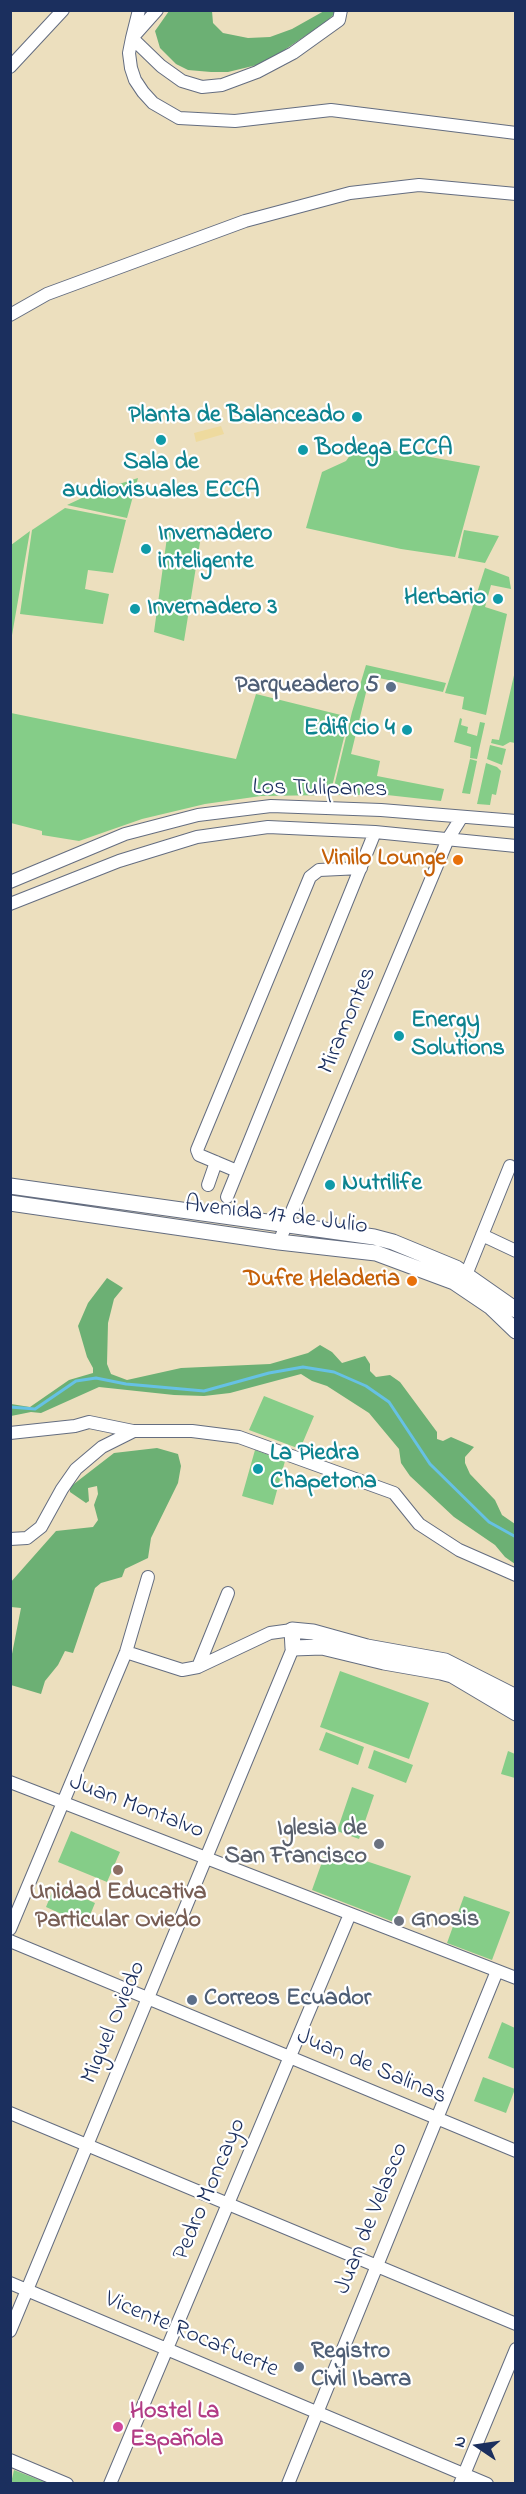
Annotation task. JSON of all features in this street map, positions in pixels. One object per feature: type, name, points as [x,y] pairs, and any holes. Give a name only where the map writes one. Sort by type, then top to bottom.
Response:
[{"type":"main road","name":"Avenida 17 de Julio","points":[[10,1186],[285,1227],[374,1237],[393,1242],[456,1268],[516,1310]]},
{"type":"main road","name":"Avenida 17 de Julio","points":[[10,1203],[279,1242],[376,1253],[433,1272],[454,1282],[491,1307],[516,1331]]},
{"type":"main road","name":"Miguel Oviedo","points":[[292,1630],[293,1648]]},
{"type":"main road","points":[[292,1630],[313,1632],[367,1647],[445,1661],[459,1666],[516,1697]]},
{"type":"main road","points":[[293,1648],[322,1647],[452,1675],[516,1713]]},
{"type":"street","points":[[10,67],[63,10]]},
{"type":"street","points":[[139,10],[129,53],[135,80],[153,103],[179,118],[235,121],[331,111],[516,133]]},
{"type":"street","points":[[132,38],[157,10]]},
{"type":"street","points":[[132,38],[161,66],[182,81],[202,87],[222,85],[257,72],[292,53],[339,20],[341,10]]},
{"type":"street","points":[[10,315],[47,294],[234,225],[350,193],[419,185],[516,194]]},
{"type":"street","name":"Los Tulipanes","points":[[10,882],[125,834],[198,815],[271,806],[381,810],[516,821]]},
{"type":"street","name":"Miramontes","points":[[279,1242],[448,839],[461,818]]},
{"type":"street","name":"Los Tulipanes","points":[[10,904],[119,861],[197,837],[268,827],[375,832],[516,846]]},
{"type":"street","points":[[227,1197],[375,832]]},
{"type":"street","points":[[237,1171],[199,1155],[197,1150],[310,877],[319,870],[361,868]]},
{"type":"street","points":[[208,1185],[216,1162]]},
{"type":"street","points":[[466,1275],[510,1166]]},
{"type":"street","points":[[482,1235],[516,1251]]},
{"type":"street","points":[[10,1433],[75,1426],[89,1422],[133,1431],[192,1431],[239,1437],[394,1493],[419,1524],[459,1550],[516,1575]]},
{"type":"street","points":[[10,1539],[27,1538],[41,1527],[76,1469],[102,1447],[133,1431]]},
{"type":"street","points":[[10,1929],[126,1652],[148,1577]]},
{"type":"street","points":[[198,1667],[228,1593]]},
{"type":"street","points":[[126,1652],[175,1669],[198,1667],[270,1633],[292,1630]]},
{"type":"street","name":"Miguel Oviedo","points":[[10,2331],[29,2291],[293,1648]]},
{"type":"street","name":"Juan Montalvo","points":[[10,1782],[516,1978]]},
{"type":"street","name":"Pedro Moncayo","points":[[111,2484],[350,1914]]},
{"type":"street","name":"Juan de Salinas","points":[[10,1941],[516,2151]]},
{"type":"street","name":"Juan de Velasco","points":[[288,2484],[497,1971]]},
{"type":"street","points":[[10,2113],[516,2324]]},
{"type":"street","name":"Vicente Rocafuerte","points":[[10,2283],[317,2412],[462,2479],[487,2484]]},
{"type":"street","points":[[462,2479],[516,2349]]},
{"type":"street","points":[[10,2460],[67,2484]]},
{"type":"green space","points":[[169,11],[212,11],[213,23],[223,33],[248,38],[270,37],[292,29],[324,11],[338,11],[323,24],[265,63],[228,72],[211,72],[188,70],[176,64],[160,48],[155,31]]},
{"type":"green space","points":[[358,444],[480,466],[455,557],[401,549],[306,528],[322,472],[346,461]]},
{"type":"green space","points":[[138,478],[127,518],[67,505],[97,491]]},
{"type":"green space","points":[[65,508],[126,520],[113,573],[88,570],[85,589],[109,594],[103,624],[20,614],[32,530]]},
{"type":"green space","points":[[168,530],[201,536],[184,641],[154,632]]},
{"type":"green space","points":[[464,530],[499,536],[485,563],[458,558]]},
{"type":"green space","points":[[30,531],[11,641],[11,545]]},
{"type":"green space","points":[[485,568],[509,577],[511,589],[491,585],[485,607],[507,614],[486,715],[462,709],[464,697],[445,693]]},
{"type":"green space","points":[[366,665],[446,683],[443,692],[370,676],[351,754],[380,761],[377,776],[444,789],[441,801],[387,795],[332,795]]},
{"type":"green space","points":[[515,671],[515,743],[510,742],[503,746],[491,743],[492,739],[499,740]]},
{"type":"green space","points":[[256,694],[349,717],[330,795],[261,796],[205,804],[142,819],[79,841],[42,835],[42,831],[11,823],[11,713],[236,759]]},
{"type":"green space","points":[[460,718],[462,719],[461,725],[468,727],[467,733],[477,736],[480,722],[485,723],[477,759],[470,758],[471,747],[454,742]]},
{"type":"green space","points":[[490,745],[506,749],[502,765],[487,759]]},
{"type":"green space","points":[[470,759],[477,761],[470,794],[462,793]]},
{"type":"green space","points":[[486,763],[501,771],[496,795],[492,794],[490,805],[477,804]]},
{"type":"green space","points":[[107,1278],[123,1288],[114,1299],[108,1323],[107,1364],[111,1374],[127,1380],[181,1368],[270,1364],[308,1353],[320,1345],[332,1352],[342,1363],[365,1356],[370,1364],[370,1371],[376,1377],[390,1375],[400,1382],[437,1432],[437,1439],[443,1441],[451,1437],[474,1447],[465,1457],[465,1463],[470,1474],[495,1500],[502,1515],[515,1524],[515,1564],[505,1557],[495,1545],[454,1517],[410,1476],[401,1463],[399,1449],[369,1413],[327,1386],[301,1374],[230,1393],[204,1396],[99,1387],[41,1413],[31,1412],[11,1416],[11,1404],[30,1407],[69,1380],[93,1373],[78,1326],[88,1303]]},
{"type":"green space","points":[[264,1396],[314,1416],[300,1449],[249,1430]]},
{"type":"green space","points":[[157,1448],[178,1454],[181,1466],[178,1483],[151,1538],[148,1558],[125,1569],[122,1577],[101,1583],[95,1588],[73,1653],[65,1651],[58,1665],[45,1681],[41,1694],[11,1685],[11,1659],[21,1608],[11,1607],[10,1583],[56,1531],[93,1527],[98,1520],[94,1505],[98,1494],[97,1486],[88,1488],[89,1501],[86,1503],[70,1492],[70,1487],[114,1453]]},
{"type":"green space","points":[[255,1450],[285,1461],[273,1505],[242,1496]]},
{"type":"green space","points":[[340,1671],[429,1703],[409,1759],[320,1727]]},
{"type":"green space","points":[[326,1732],[364,1747],[358,1765],[319,1750]]},
{"type":"green space","points":[[374,1750],[413,1765],[406,1783],[368,1768]]},
{"type":"green space","points":[[508,1751],[515,1754],[515,1778],[501,1774]]},
{"type":"green space","points":[[352,1787],[374,1795],[359,1839],[337,1831]]},
{"type":"green space","points":[[71,1831],[120,1852],[107,1882],[58,1862]]},
{"type":"green space","points":[[327,1848],[411,1876],[394,1922],[312,1890]]},
{"type":"green space","points":[[55,1885],[95,1903],[86,1925],[46,1907]]},
{"type":"green space","points":[[464,1896],[510,1912],[492,1960],[447,1943]]},
{"type":"green space","points":[[502,2022],[515,2028],[515,2069],[488,2058]]},
{"type":"green space","points":[[483,2077],[515,2089],[506,2113],[474,2101]]},
{"type":"green space","points":[[14,2470],[47,2483],[11,2483]]},
{"type":"sand","points":[[221,426],[224,434],[196,442],[194,433]]},
{"type":"waterway","points":[[10,1407],[35,1409],[76,1381],[96,1378],[126,1384],[204,1391],[269,1373],[303,1367],[334,1372],[366,1386],[389,1402],[430,1464],[489,1522],[516,1537]]},
{"type":"place","name":"Planta de Balanceado","points":[[357,417]]},
{"type":"place","name":"Sala de audiovisuales ECCA","points":[[161,440]]},
{"type":"place","name":"Bodega ECCA","points":[[303,450]]},
{"type":"place","name":"Invernadero inteligente","points":[[146,549]]},
{"type":"place","name":"Herbario","points":[[498,599]]},
{"type":"place","name":"Invernadero 3","points":[[135,609]]},
{"type":"place","name":"Parqueadero 5","points":[[391,687]]},
{"type":"place","name":"Edificio 4","points":[[407,730]]},
{"type":"place","name":"Vinilo Lounge","points":[[458,860]]},
{"type":"place","name":"Energy Solutions","points":[[399,1036]]},
{"type":"place","name":"Nutrilife","points":[[330,1185]]},
{"type":"place","name":"Dufre Heladeria","points":[[412,1281]]},
{"type":"place","name":"La Piedra Chapetona","points":[[258,1469]]},
{"type":"place","name":"Iglesia de San Francisco","points":[[379,1844]]},
{"type":"place","name":"Unidad Educativa Particular Oviedo","points":[[118,1870]]},
{"type":"place","name":"Gnosis","points":[[399,1921]]},
{"type":"place","name":"Correos Ecuador","points":[[192,2000]]},
{"type":"place","name":"Registro Civil Ibarra","points":[[299,2367]]},
{"type":"place","name":"Hostel La Española","points":[[118,2427]]}]
